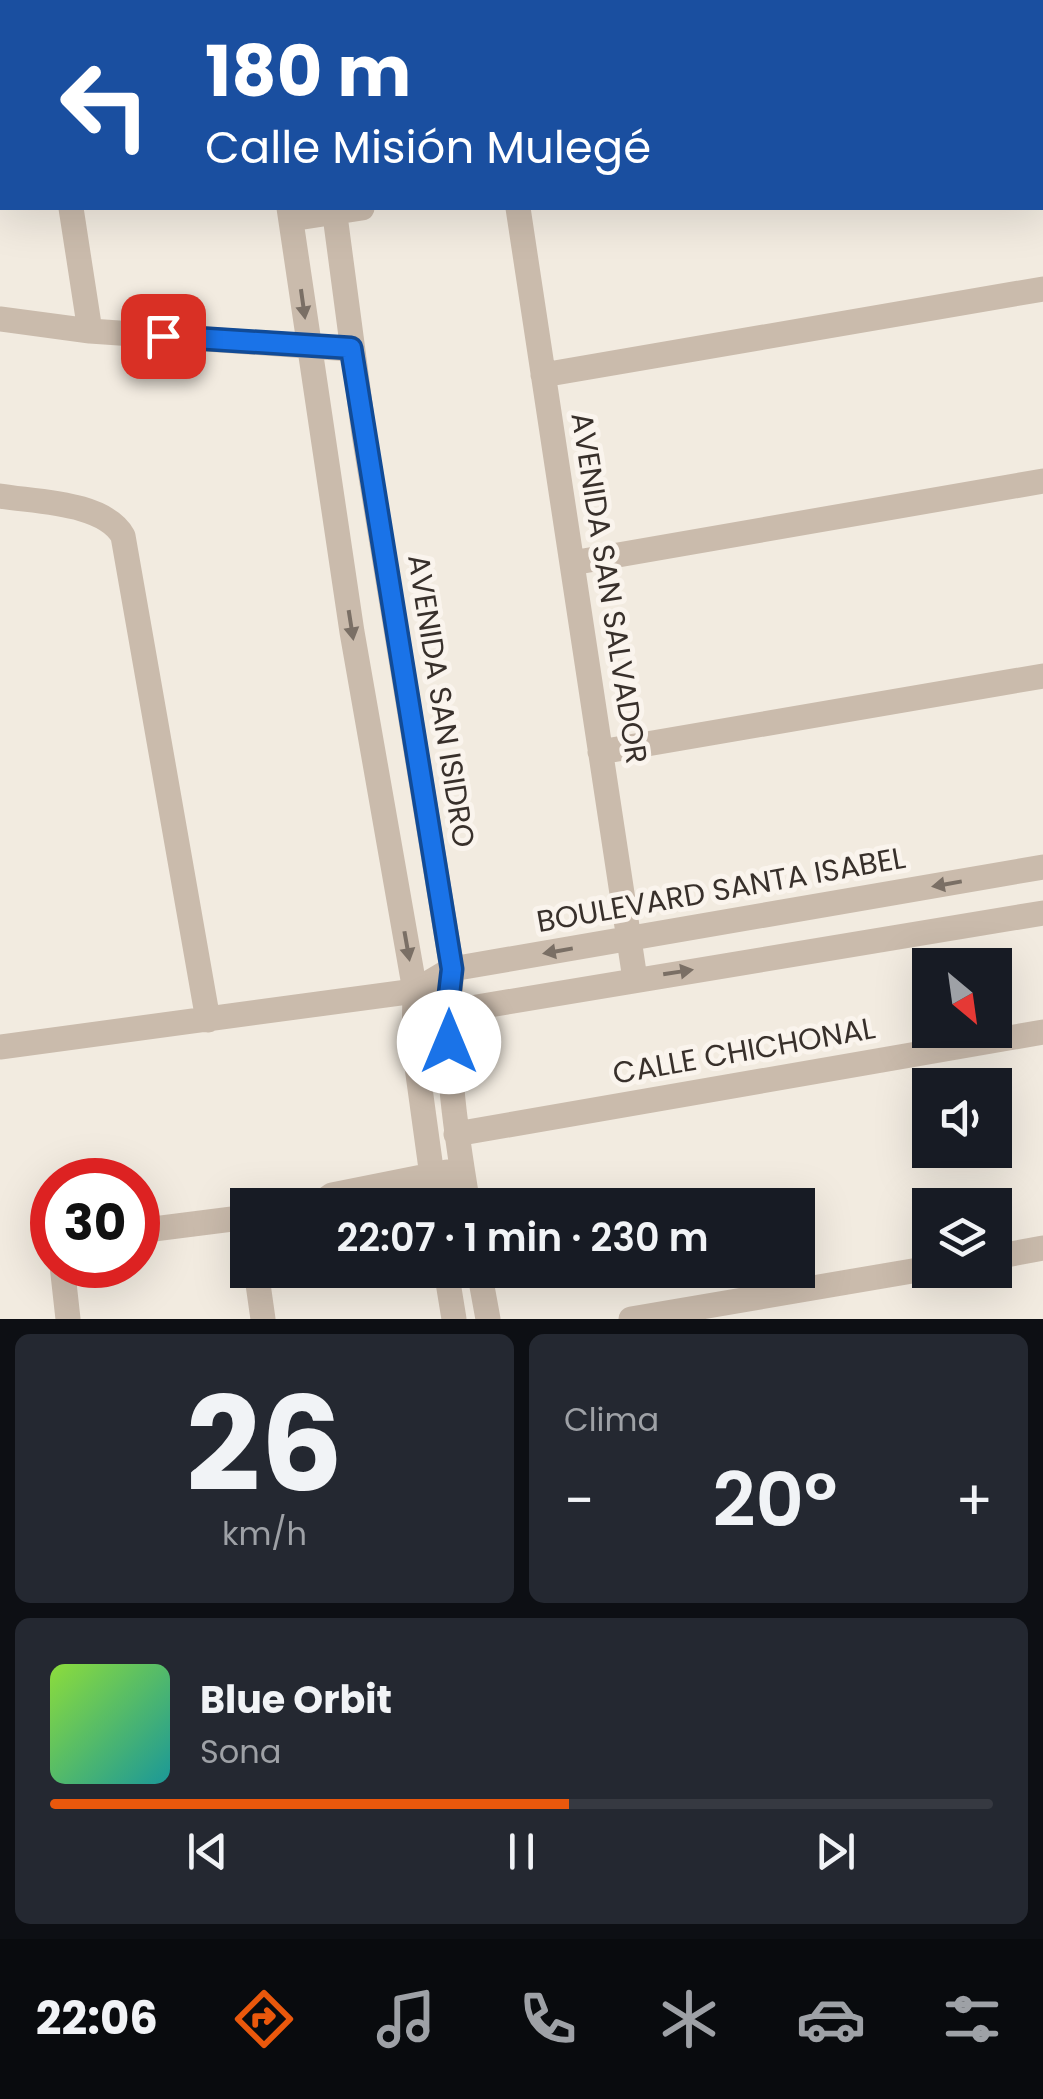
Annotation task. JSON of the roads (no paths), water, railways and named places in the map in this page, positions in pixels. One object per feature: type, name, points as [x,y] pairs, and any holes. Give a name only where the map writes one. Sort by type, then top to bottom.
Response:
[{"type":"street","points":[[70,210],[90,331]]},
{"type":"street","points":[[334,210],[290,213],[352,632],[415,991],[414,1044],[433,1188]]},
{"type":"street","name":"AVENIDA SAN ISIDRO","points":[[334,210],[351,348],[452,969],[447,1012],[456,1134],[466,1188]]},
{"type":"street","name":"AVENIDA SAN SALVADOR","points":[[518,210],[634,978]]},
{"type":"street","points":[[544,375],[1043,289]]},
{"type":"street","points":[[0,319],[90,331],[351,348]]},
{"type":"street","points":[[572,563],[1043,481]]},
{"type":"street","points":[[0,496],[94,511],[109,518],[124,536],[208,1020]]},
{"type":"street","points":[[600,752],[1043,676]]},
{"type":"street","name":"BOULEVARD SANTA ISABEL","points":[[0,1043],[208,1020],[415,991],[452,969],[1043,867]]},
{"type":"street","points":[[415,991],[447,1012],[1043,913]]},
{"type":"street","name":"CALLE CHICHONAL","points":[[456,1134],[1043,1032]]},
{"type":"street","points":[[160,1228],[230,1219]]},
{"type":"street","points":[[1012,1253],[1043,1248]]},
{"type":"street","points":[[631,1319],[912,1271]]},
{"type":"street","points":[[65,1288],[68,1319]]},
{"type":"street","points":[[259,1288],[263,1319]]},
{"type":"street","points":[[449,1288],[454,1319]]},
{"type":"street","points":[[483,1288],[488,1319]]}]
